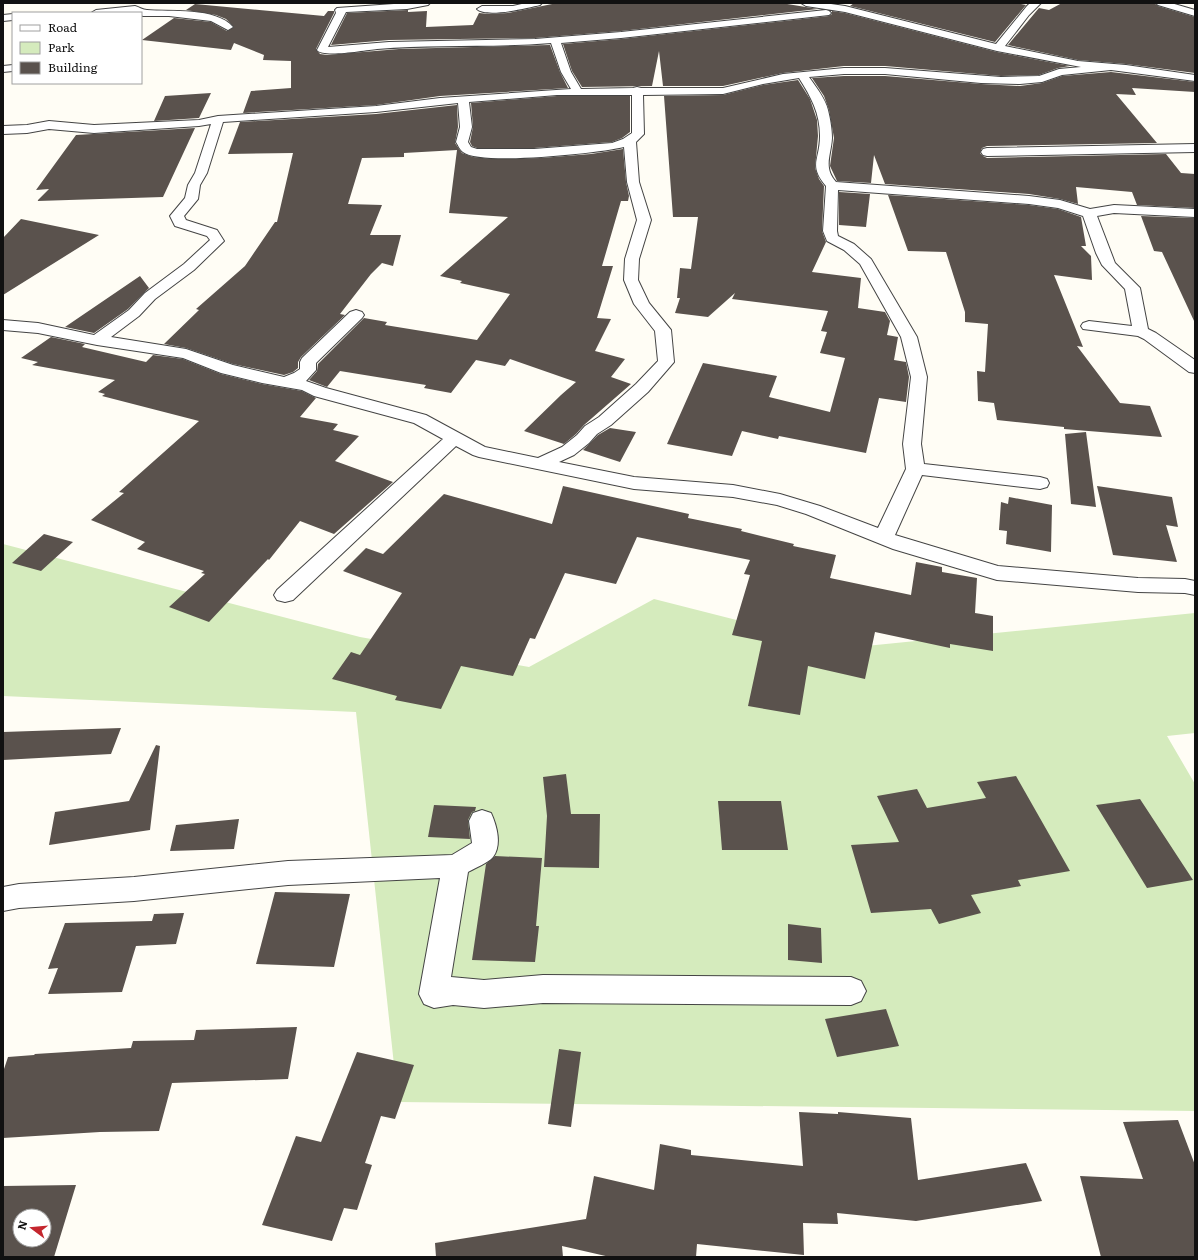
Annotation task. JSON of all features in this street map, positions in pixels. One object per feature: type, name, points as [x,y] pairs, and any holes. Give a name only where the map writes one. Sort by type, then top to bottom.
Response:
[{"type":"street","points":[[425,3],[340,10],[341,13],[322,50],[342,51],[396,45],[523,43],[693,28],[820,14],[844,9]]},
{"type":"street","points":[[482,10],[513,10],[537,3]]},
{"type":"street","points":[[806,3],[844,9],[997,48],[1078,64],[1195,78]]},
{"type":"street","points":[[997,48],[1007,40],[1030,7],[1036,3]]},
{"type":"street","points":[[1161,3],[1195,13]]},
{"type":"street","points":[[856,12],[874,5]]},
{"type":"street","points":[[109,12],[135,10],[140,12]]},
{"type":"street","points":[[142,13],[212,18],[228,27]]},
{"type":"street","points":[[554,40],[566,72],[578,92]]},
{"type":"street","points":[[3,130],[27,129],[49,125],[94,129],[199,123],[218,119],[376,109],[546,93],[638,90],[682,92],[723,91],[802,74],[825,72],[887,71],[996,80],[1047,78],[1060,72],[1110,67]]},
{"type":"street","points":[[802,74],[818,99],[822,109],[826,136],[822,168],[823,176],[832,186],[1028,200],[1060,204],[1089,212],[1114,209],[1195,213]]},
{"type":"street","points":[[463,100],[466,128],[462,142],[467,150],[477,153],[506,155],[607,147],[630,142],[638,134],[638,90]]},
{"type":"street","points":[[97,340],[134,312],[150,296],[188,267],[217,241],[212,233],[180,223],[178,216],[191,199],[194,186],[201,173],[218,119]]},
{"type":"street","points":[[8,143],[49,125]]},
{"type":"street","points":[[539,464],[568,450],[583,439],[591,430],[605,421],[642,388],[666,362],[663,330],[642,304],[631,280],[632,259],[644,220],[633,182],[630,142]]},
{"type":"street","points":[[987,152],[1195,148]]},
{"type":"street","points":[[832,186],[830,231],[832,238],[849,247],[866,262],[909,337],[919,377],[912,444],[915,469],[884,537]]},
{"type":"street","points":[[1089,212],[1103,253],[1109,265],[1132,288],[1141,332]]},
{"type":"street","points":[[286,382],[300,377],[308,370],[308,362],[356,315]]},
{"type":"street","points":[[3,326],[38,328],[97,340],[186,354],[227,369],[307,386],[320,392],[420,419],[479,451],[634,483],[732,491],[780,500],[813,510],[900,544],[997,573],[1138,585],[1185,586],[1195,588]]},
{"type":"street","points":[[1089,326],[1141,332],[1150,336],[1195,368]]},
{"type":"street","points":[[286,594],[454,438]]},
{"type":"street","points":[[915,469],[1040,483]]},
{"type":"street","points":[[3,899],[19,896],[134,889],[288,873],[456,866],[483,850],[485,842],[482,821]]},
{"type":"street","points":[[456,866],[434,994],[453,991],[484,994],[543,989],[851,991]]},
{"type":"green space","points":[[3,544],[360,637],[529,667],[654,599],[846,648],[1195,613],[1195,733],[1167,736],[1195,784],[1195,1111],[398,1102],[356,712],[3,696]]},
{"type":"building","points":[[557,3],[781,3],[818,9],[621,31],[535,38],[389,40],[331,45],[347,13],[408,10],[408,12],[427,11],[426,27],[473,25],[479,13],[508,13]]},
{"type":"building","points":[[854,3],[1016,3],[1026,5],[995,42],[850,6]]},
{"type":"building","points":[[1062,3],[1154,3],[1158,6],[1195,17],[1195,73],[1126,64],[1078,60],[1008,45],[1039,8],[1049,10]]},
{"type":"building","points":[[195,4],[324,16],[328,11],[334,11],[316,49],[320,54],[327,55],[399,49],[550,45],[560,72],[568,88],[440,96],[376,105],[243,113],[251,91],[291,88],[291,61],[263,60],[264,55],[234,43],[231,50],[142,40],[174,18],[211,22],[227,31],[234,27],[226,19],[216,15],[186,10]]},
{"type":"building","points":[[832,11],[997,52],[1070,66],[1058,68],[1039,75],[1001,76],[885,66],[844,66],[783,73],[723,86],[663,86],[659,51],[652,86],[582,87],[572,71],[563,44],[829,16],[832,14]]},
{"type":"building","points":[[1111,72],[1195,82],[1195,92],[1132,88],[1136,95],[1116,94],[1157,143],[987,146],[982,148],[980,153],[987,158],[1166,154],[1181,173],[1195,174],[1195,208],[1137,205],[1132,192],[1076,187],[1078,204],[1060,199],[1029,194],[885,184],[874,155],[871,183],[837,181],[830,166],[834,138],[829,110],[824,96],[812,78],[885,76],[1020,86],[1042,83],[1062,76]]},
{"type":"building","points":[[798,80],[810,99],[817,120],[818,136],[815,168],[819,179],[824,186],[822,231],[826,242],[812,272],[861,278],[858,308],[885,312],[890,321],[887,335],[898,337],[894,360],[906,362],[909,377],[906,402],[879,398],[866,453],[779,436],[778,439],[742,431],[732,456],[667,444],[703,363],[777,376],[769,397],[830,412],[845,358],[820,353],[827,332],[821,331],[828,311],[732,299],[735,293],[708,317],[675,313],[680,298],[677,298],[680,268],[691,269],[698,217],[673,217],[664,96],[723,95],[763,85]]},
{"type":"building","points":[[211,93],[199,118],[154,121],[165,96]]},
{"type":"building","points":[[557,96],[630,96],[630,132],[622,138],[612,142],[534,148],[477,148],[472,146],[470,142],[473,127],[471,103]]},
{"type":"building","points":[[457,105],[458,127],[455,143],[462,153],[473,157],[492,159],[541,158],[591,154],[623,149],[626,182],[629,196],[628,201],[621,201],[602,266],[613,266],[597,318],[611,319],[595,351],[625,359],[611,377],[631,384],[564,444],[524,431],[576,382],[510,359],[505,366],[476,360],[451,393],[424,388],[426,385],[340,371],[327,387],[309,380],[317,371],[318,364],[364,318],[387,322],[385,325],[477,340],[510,294],[460,283],[462,281],[440,276],[508,217],[449,213],[457,150],[404,153],[404,157],[362,158],[348,204],[382,205],[370,235],[401,235],[393,266],[382,263],[371,274],[340,314],[345,315],[301,357],[298,362],[298,368],[293,372],[284,375],[233,364],[186,348],[164,344],[199,310],[196,309],[245,266],[275,222],[277,222],[293,153],[228,154],[240,122],[376,114]]},
{"type":"building","points":[[195,128],[163,197],[37,201],[49,189],[36,190],[76,135]]},
{"type":"building","points":[[839,192],[870,194],[866,227],[839,225]]},
{"type":"building","points":[[888,195],[1029,205],[1058,209],[1081,217],[1086,246],[1081,246],[1091,256],[1092,280],[1054,275],[1083,347],[1077,346],[1120,403],[1150,406],[1162,437],[1064,429],[1064,427],[997,420],[994,403],[978,401],[977,371],[985,372],[988,324],[965,322],[965,312],[946,252],[908,251]]},
{"type":"building","points":[[1141,216],[1195,218],[1195,323],[1162,252],[1154,251]]},
{"type":"building","points":[[21,219],[99,235],[3,295],[3,238]]},
{"type":"building","points":[[140,276],[149,288],[128,309],[94,333],[65,327]]},
{"type":"building","points":[[51,337],[85,344],[82,347],[146,362],[153,355],[183,359],[221,374],[262,384],[302,391],[316,398],[300,417],[338,424],[333,430],[359,436],[335,461],[393,482],[334,534],[300,521],[269,560],[268,559],[209,622],[169,607],[205,574],[201,573],[204,571],[137,549],[145,542],[91,520],[124,493],[119,492],[199,421],[102,396],[105,394],[98,392],[115,380],[32,365],[38,362],[21,358]]},
{"type":"building","points":[[610,428],[636,432],[620,462],[583,450],[598,435]]},
{"type":"building","points":[[1086,432],[1096,507],[1071,504],[1065,434]]},
{"type":"building","points":[[563,486],[689,514],[688,518],[742,529],[741,531],[794,544],[793,546],[836,555],[830,578],[911,595],[916,562],[942,567],[942,572],[977,578],[975,613],[993,616],[993,651],[950,644],[950,648],[875,632],[865,679],[808,666],[800,715],[748,706],[762,641],[732,635],[750,575],[744,574],[750,560],[637,537],[616,584],[565,573],[535,639],[530,638],[513,676],[461,666],[441,709],[395,700],[397,696],[332,679],[351,652],[360,655],[402,593],[343,571],[366,548],[383,554],[444,494],[552,524]]},
{"type":"building","points":[[1097,486],[1172,497],[1178,527],[1166,525],[1177,562],[1113,555]]},
{"type":"building","points":[[1009,497],[1052,505],[1051,552],[1006,544],[1007,531],[999,530],[1001,502],[1008,504]]},
{"type":"building","points":[[44,534],[73,542],[41,571],[12,563]]},
{"type":"building","points":[[121,728],[111,754],[3,760],[3,732]]},
{"type":"building","points":[[156,745],[160,746],[150,830],[49,845],[55,812],[129,801]]},
{"type":"building","points":[[566,774],[571,814],[600,814],[599,868],[544,867],[547,816],[543,777]]},
{"type":"building","points":[[1016,776],[1070,871],[1018,880],[1021,886],[971,895],[981,913],[939,924],[931,909],[871,913],[851,845],[899,842],[877,796],[917,789],[927,808],[986,798],[977,782]]},
{"type":"building","points":[[1140,799],[1193,880],[1147,888],[1096,805]]},
{"type":"building","points":[[718,801],[781,801],[788,850],[722,850]]},
{"type":"building","points":[[434,805],[476,807],[475,811],[472,812],[468,820],[470,839],[428,837]]},
{"type":"building","points":[[239,819],[234,849],[170,851],[176,825]]},
{"type":"building","points":[[495,856],[542,858],[536,926],[539,926],[535,962],[472,960],[486,864]]},
{"type":"building","points":[[275,892],[350,894],[334,967],[256,964]]},
{"type":"building","points":[[184,913],[176,944],[136,946],[122,992],[48,994],[58,968],[48,969],[65,923],[152,921],[154,914]]},
{"type":"building","points":[[788,924],[821,928],[822,963],[788,960]]},
{"type":"building","points":[[886,1009],[899,1046],[837,1057],[825,1019]]},
{"type":"building","points":[[297,1027],[288,1079],[172,1083],[159,1131],[100,1132],[3,1138],[3,1072],[8,1057],[131,1048],[133,1041],[194,1040],[196,1030]]},
{"type":"building","points":[[559,1049],[581,1052],[571,1127],[548,1124]]},
{"type":"building","points":[[357,1052],[414,1065],[395,1119],[381,1116],[365,1163],[372,1165],[357,1210],[344,1208],[332,1241],[262,1225],[296,1136],[321,1142]]},
{"type":"building","points":[[799,1112],[838,1114],[838,1112],[911,1118],[918,1180],[1026,1163],[1042,1201],[916,1221],[837,1213],[838,1224],[803,1223],[804,1255],[697,1244],[696,1257],[610,1257],[562,1246],[563,1257],[436,1257],[435,1243],[586,1219],[594,1176],[654,1190],[660,1144],[691,1150],[691,1155],[803,1166]]},
{"type":"building","points":[[1178,1120],[1195,1165],[1195,1257],[1101,1257],[1080,1176],[1143,1179],[1123,1122]]},
{"type":"building","points":[[76,1185],[54,1257],[3,1257],[3,1186]]}]
